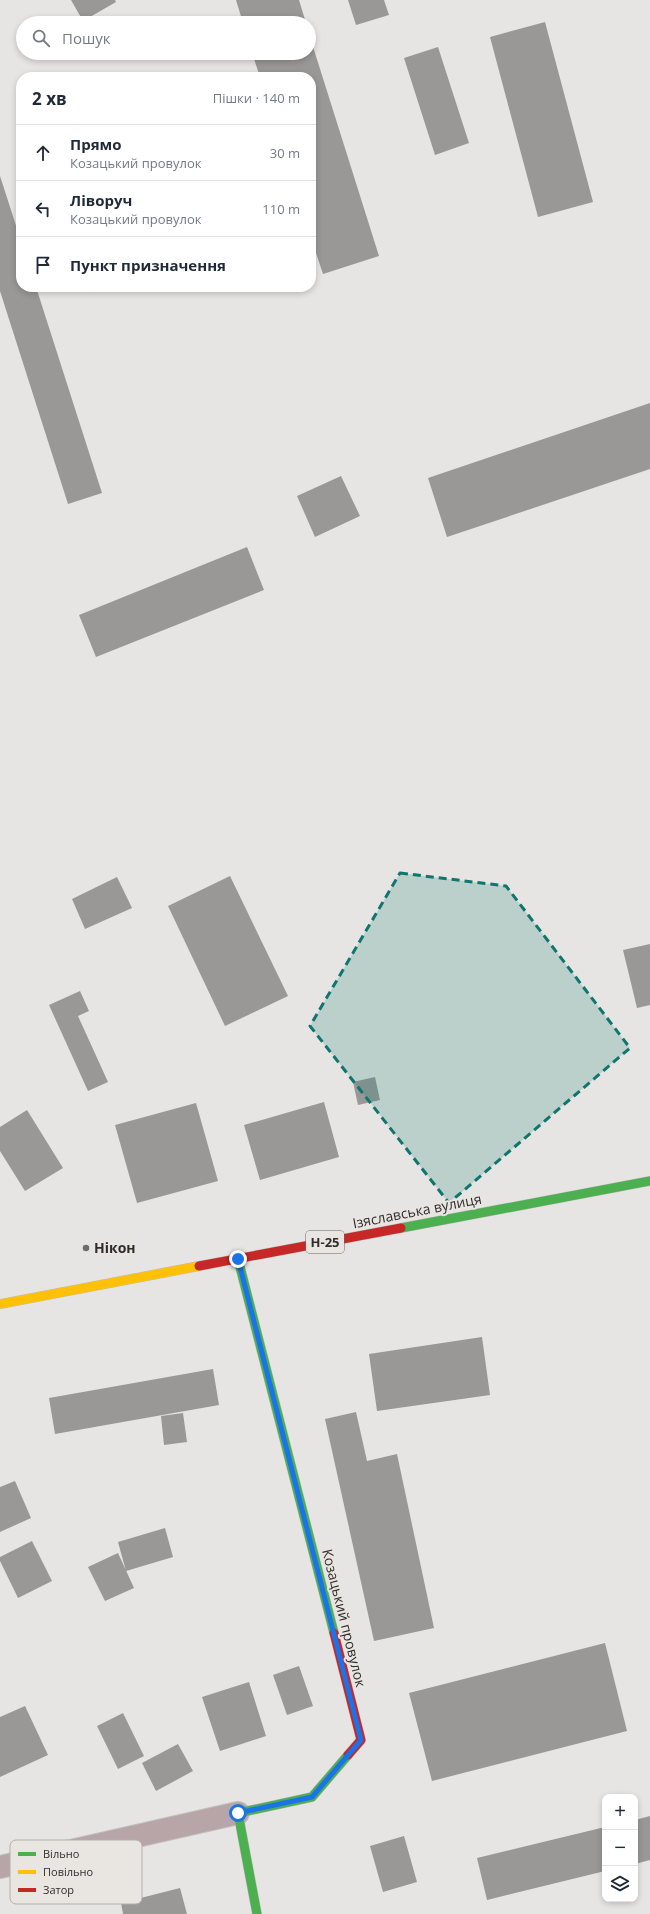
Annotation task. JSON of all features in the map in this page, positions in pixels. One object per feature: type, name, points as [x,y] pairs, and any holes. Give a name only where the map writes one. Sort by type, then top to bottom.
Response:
[{"type":"street","name":"Ізяславська вулиця","points":[[0,1304],[650,1181]]},
{"type":"street","name":"Козацький провулок","points":[[238,1259],[361,1740],[312,1797],[238,1813]]},
{"type":"street","points":[[119,1840],[238,1813],[257,1914]]},
{"type":"street","points":[[0,1867],[10,1865]]},
{"type":"highlighted area","points":[[400,873],[506,886],[630,1048],[449,1203],[310,1026]]},
{"type":"building","points":[[71,0],[115,0],[116,2],[92,16],[80,16]]},
{"type":"building","points":[[236,0],[299,0],[304,16],[241,16]]},
{"type":"building","points":[[348,0],[384,0],[389,15],[356,25]]},
{"type":"building","points":[[545,22],[593,202],[538,217],[490,37]]},
{"type":"building","points":[[438,47],[469,143],[435,155],[404,58]]},
{"type":"building","points":[[316,56],[379,256],[323,274],[316,253],[316,72],[258,72],[254,60],[316,60]]},
{"type":"building","points":[[0,176],[16,226],[16,292],[38,292],[102,493],[68,504],[0,291]]},
{"type":"building","points":[[650,403],[650,469],[447,537],[428,478]]},
{"type":"building","points":[[341,476],[360,516],[315,537],[297,496]]},
{"type":"building","points":[[247,547],[264,590],[96,657],[79,615]]},
{"type":"building","points":[[230,876],[288,996],[225,1026],[168,906]]},
{"type":"building","points":[[117,877],[132,908],[85,929],[72,899]]},
{"type":"building","points":[[650,944],[650,1005],[637,1008],[623,950]]},
{"type":"building","points":[[80,991],[89,1011],[78,1016],[108,1082],[88,1091],[49,1005]]},
{"type":"building","points":[[375,1077],[380,1100],[358,1105],[353,1082]]},
{"type":"building","points":[[324,1102],[339,1157],[260,1180],[244,1125]]},
{"type":"building","points":[[196,1103],[218,1181],[137,1203],[115,1125]]},
{"type":"building","points":[[27,1110],[63,1168],[25,1191],[0,1151],[0,1127]]},
{"type":"building","points":[[482,1337],[490,1395],[377,1411],[369,1354]]},
{"type":"building","points":[[213,1369],[219,1405],[55,1434],[49,1398]]},
{"type":"building","points":[[356,1412],[367,1461],[397,1454],[434,1628],[374,1641],[325,1419]]},
{"type":"building","points":[[183,1413],[187,1442],[164,1445],[161,1416]]},
{"type":"building","points":[[15,1481],[31,1518],[0,1532],[0,1487]]},
{"type":"building","points":[[165,1528],[173,1557],[126,1571],[118,1542]]},
{"type":"building","points":[[32,1541],[52,1581],[18,1598],[0,1561],[0,1557]]},
{"type":"building","points":[[118,1553],[134,1588],[105,1601],[88,1567]]},
{"type":"building","points":[[605,1643],[627,1731],[432,1781],[409,1693]]},
{"type":"building","points":[[299,1666],[313,1706],[287,1715],[273,1675]]},
{"type":"building","points":[[249,1682],[266,1736],[220,1751],[202,1697]]},
{"type":"building","points":[[25,1706],[48,1755],[0,1777],[0,1717]]},
{"type":"building","points":[[123,1713],[144,1756],[118,1769],[97,1726]]},
{"type":"building","points":[[178,1744],[193,1771],[156,1791],[142,1763]]},
{"type":"building","points":[[650,1816],[650,1860],[638,1863],[638,1830],[638,1819]]},
{"type":"building","points":[[602,1828],[602,1872],[487,1900],[477,1858]]},
{"type":"building","points":[[404,1836],[417,1882],[383,1892],[370,1846]]},
{"type":"building","points":[[180,1888],[187,1914],[123,1914],[121,1904],[142,1904],[142,1898]]},
{"type":"traffic: fast","points":[[401,1228],[650,1181]]},
{"type":"traffic: fast","points":[[238,1259],[334,1633]]},
{"type":"traffic: fast","points":[[257,1914],[238,1813],[312,1797],[348,1755]]},
{"type":"traffic: slow","points":[[0,1304],[199,1266]]},
{"type":"traffic: jam","points":[[199,1266],[401,1228]]},
{"type":"traffic: jam","points":[[334,1633],[361,1740],[348,1755]]},
{"type":"place","name":"Нікон","points":[[86,1248]]},
{"type":"route","points":[[238,1259],[361,1740],[312,1797],[238,1813]]}]
